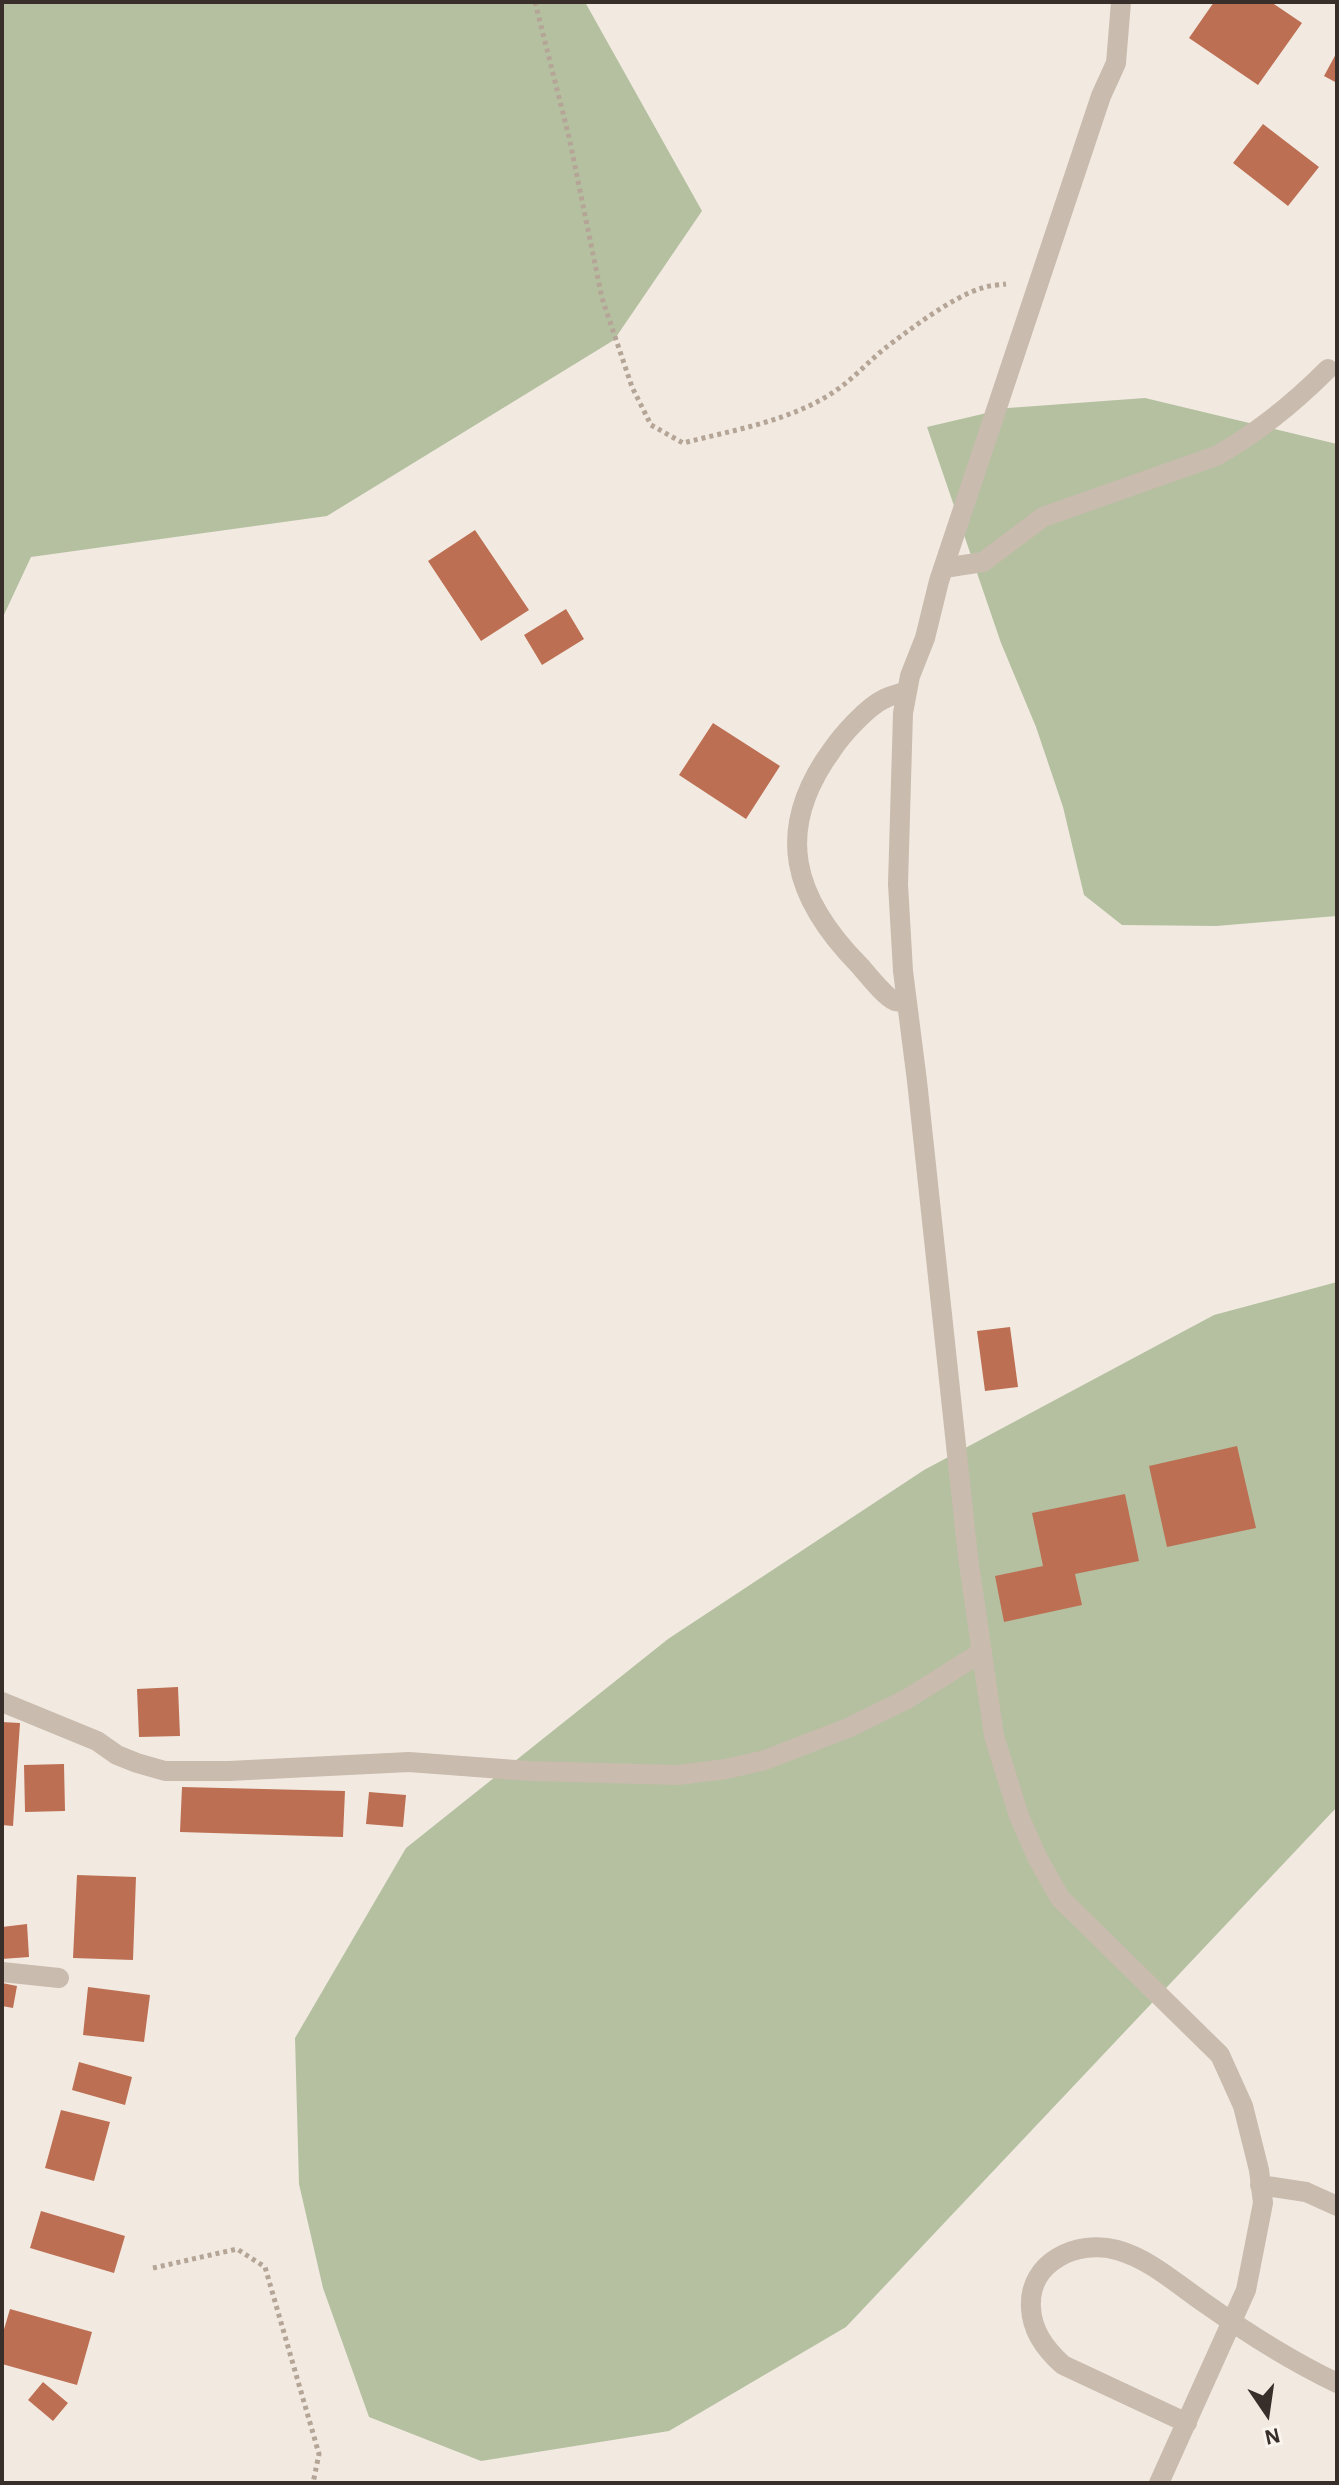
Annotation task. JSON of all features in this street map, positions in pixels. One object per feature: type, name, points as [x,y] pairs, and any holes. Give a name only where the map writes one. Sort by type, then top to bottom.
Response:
[{"type":"street","points":[[1121,2],[1116,63],[1101,96],[1039,280],[907,691],[903,713],[898,884],[907,1002],[968,1557],[994,1736],[1019,1816],[1060,1898],[1220,2055],[1243,2106],[1263,2203],[1246,2290],[1159,2483]]},
{"type":"street","points":[[944,568],[983,562],[1043,517],[1216,456],[1240,443],[1287,409],[1328,369]]},
{"type":"street","points":[[907,691],[882,699],[841,737],[814,773],[795,830],[805,889],[823,923],[894,1001],[907,1002]]},
{"type":"street","points":[[2,1702],[97,1741],[117,1755],[165,1771],[409,1762],[529,1771],[678,1775],[765,1760],[848,1728],[907,1699],[982,1652]]},
{"type":"street","points":[[2,1972],[59,1978]]},
{"type":"street","points":[[1260,2185],[1291,2188],[1337,2206]]},
{"type":"street","points":[[1187,2423],[1063,2365],[1049,2353],[1040,2340],[1031,2309],[1037,2276],[1049,2263],[1066,2252],[1096,2247],[1118,2250],[1145,2262],[1306,2368],[1337,2383]]},
{"type":"path","points":[[535,2],[569,137],[602,298],[632,387],[651,425],[683,443],[747,427],[819,401],[839,389],[939,310],[982,288],[1039,280]]},
{"type":"path","points":[[153,2268],[237,2249],[265,2267],[319,2454],[313,2483]]},
{"type":"green space","points":[[2,2],[585,2],[702,211],[614,340],[327,516],[31,557],[2,619]]},
{"type":"green space","points":[[1145,398],[1337,444],[1337,916],[1216,926],[1122,925],[1084,895],[1063,807],[1036,727],[1001,643],[927,427],[1008,408]]},
{"type":"green space","points":[[1337,1282],[1337,1807],[846,2327],[669,2431],[481,2461],[369,2417],[323,2288],[299,2184],[295,2038],[406,1848],[668,1639],[924,1470],[1214,1315]]},
{"type":"building","points":[[1214,2],[1271,2],[1302,23],[1258,85],[1189,38]]},
{"type":"building","points":[[1337,52],[1337,83],[1324,76]]},
{"type":"building","points":[[1263,124],[1319,167],[1288,206],[1233,163]]},
{"type":"building","points":[[475,530],[529,610],[481,641],[428,561]]},
{"type":"building","points":[[566,609],[584,639],[542,665],[524,635]]},
{"type":"building","points":[[713,723],[780,766],[746,819],[679,775]]},
{"type":"building","points":[[1010,1327],[1018,1387],[985,1391],[977,1331]]},
{"type":"building","points":[[1237,1446],[1256,1528],[1167,1547],[1149,1466]]},
{"type":"building","points":[[1125,1494],[1139,1561],[1075,1574],[1082,1605],[1004,1622],[995,1576],[1043,1566],[1032,1513]]},
{"type":"building","points":[[178,1687],[180,1736],[139,1737],[137,1689]]},
{"type":"building","points":[[2,1722],[20,1723],[13,1826],[2,1825]]},
{"type":"building","points":[[64,1764],[65,1811],[25,1812],[24,1765]]},
{"type":"building","points":[[182,1787],[345,1791],[343,1837],[180,1832]]},
{"type":"building","points":[[369,1792],[406,1795],[403,1827],[366,1824]]},
{"type":"building","points":[[77,1875],[136,1877],[133,1960],[73,1958]]},
{"type":"building","points":[[27,1924],[29,1957],[2,1959],[2,1927]]},
{"type":"building","points":[[2,1983],[17,1986],[13,2008],[2,2006]]},
{"type":"building","points":[[88,1987],[150,1995],[144,2042],[83,2035]]},
{"type":"building","points":[[79,2062],[132,2077],[125,2105],[72,2090]]},
{"type":"building","points":[[61,2110],[110,2122],[94,2181],[45,2168]]},
{"type":"building","points":[[41,2211],[125,2236],[114,2273],[30,2248]]},
{"type":"building","points":[[10,2309],[92,2332],[77,2385],[2,2364],[2,2336]]},
{"type":"building","points":[[43,2382],[68,2403],[53,2421],[28,2400]]}]
